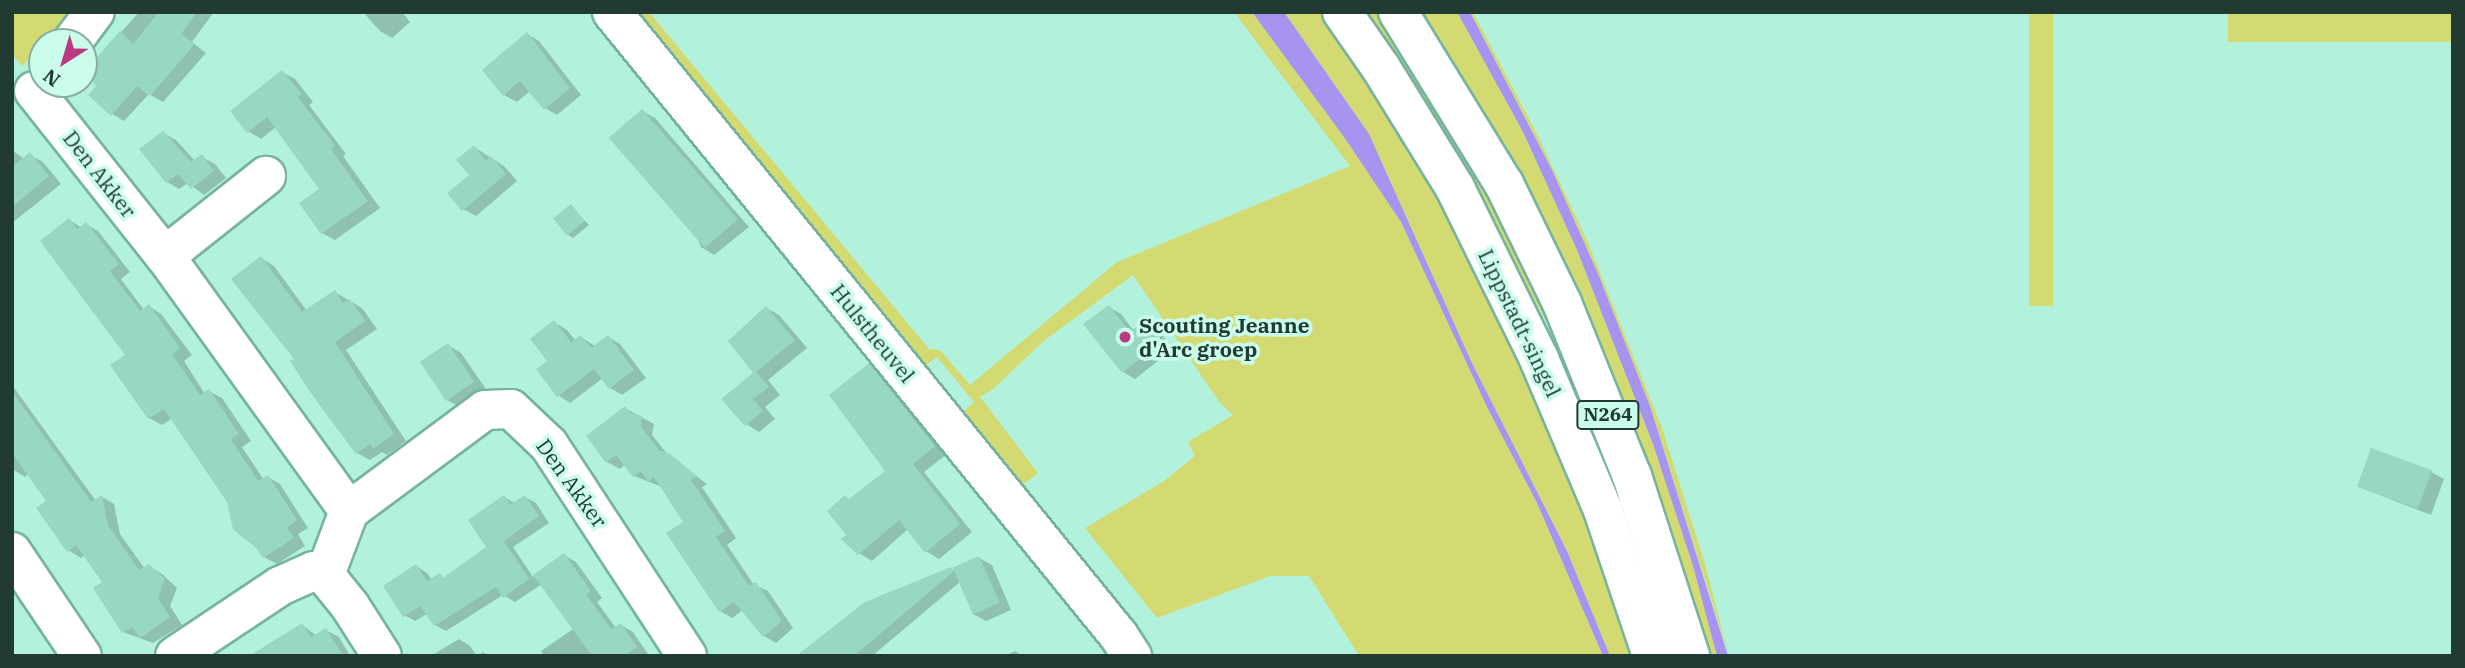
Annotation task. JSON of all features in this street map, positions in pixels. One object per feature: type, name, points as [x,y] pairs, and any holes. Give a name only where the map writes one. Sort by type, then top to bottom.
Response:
[{"type":"street","points":[[83,28],[95,12]]},
{"type":"street","name":"Hulstheuvel","points":[[612,12],[1111,625],[1132,656]]},
{"type":"street","name":"Lippstadt-singel","points":[[1342,12],[1415,121],[1455,188],[1539,359],[1603,510],[1652,656]]},
{"type":"street","name":"Lippstadt-singel","points":[[1398,12],[1504,184],[1556,291],[1632,476],[1690,656]]},
{"type":"street","name":"Den Akker","points":[[32,98],[165,256],[349,511],[485,410],[512,409],[549,445],[687,656]]},
{"type":"street","points":[[165,256],[266,176]]},
{"type":"street","points":[[325,575],[349,511]]},
{"type":"street","points":[[12,552],[82,656]]},
{"type":"street","points":[[175,656],[280,586],[314,571],[325,575],[350,606],[382,656]]},
{"type":"green space","points":[[12,12],[70,12],[56,28],[28,28],[28,59],[22,66],[12,54]]},
{"type":"green space","points":[[627,12],[649,12],[929,349],[940,350],[970,385],[1117,262],[1350,166],[1234,12],[1252,12],[1344,137],[1401,222],[1487,407],[1537,503],[1603,656],[1359,656],[1309,576],[1270,576],[1157,618],[1085,528],[1164,481],[1195,456],[1188,442],[1233,415],[1220,403],[1133,275],[1045,340],[993,389],[980,397],[1038,473],[1016,490],[956,418],[974,402],[937,357],[917,372]]},
{"type":"green space","points":[[1284,12],[1322,12],[1359,62],[1403,129],[1523,344],[1643,656],[1610,656],[1567,551],[1471,361],[1369,134]]},
{"type":"green space","points":[[1360,12],[1382,12],[1477,166],[1629,488],[1632,568],[1595,434],[1548,324],[1440,130]]},
{"type":"green space","points":[[1420,12],[1457,12],[1522,130],[1577,250],[1653,444],[1693,566],[1717,656],[1699,656]]},
{"type":"green space","points":[[1470,12],[1473,12],[1536,132],[1587,240],[1662,428],[1705,564],[1729,656],[1650,406],[1599,276],[1552,170]]},
{"type":"green space","points":[[2029,12],[2053,12],[2053,306],[2029,306]]},
{"type":"green space","points":[[2228,12],[2453,12],[2453,42],[2228,42]]},
{"type":"shaded area","points":[[1252,12],[1284,12],[1369,134],[1471,361],[1567,551],[1610,656],[1603,656],[1537,503],[1487,407],[1401,222],[1344,137]]},
{"type":"shaded area","points":[[1457,12],[1470,12],[1552,170],[1599,276],[1650,406],[1728,656],[1717,656],[1693,566],[1653,444],[1577,250],[1522,130]]},
{"type":"building","points":[[159,12],[197,12],[181,34],[195,44],[150,96],[137,86],[111,116],[91,98],[98,98],[98,56],[120,31],[133,44]]},
{"type":"building","points":[[527,32],[570,88],[544,110],[520,81],[503,96],[482,70]]},
{"type":"building","points":[[282,70],[302,94],[298,97],[335,146],[331,149],[368,201],[321,234],[299,203],[319,189],[267,117],[247,133],[230,111]]},
{"type":"building","points":[[642,109],[738,219],[705,248],[609,138]]},
{"type":"building","points":[[163,131],[191,162],[202,154],[214,171],[191,189],[178,174],[166,183],[139,149]]},
{"type":"building","points":[[474,145],[486,161],[491,156],[506,174],[462,211],[447,193],[469,175],[456,160]]},
{"type":"building","points":[[30,152],[49,176],[12,207],[12,167]]},
{"type":"building","points":[[571,204],[585,221],[567,236],[553,218]]},
{"type":"building","points":[[69,218],[77,229],[86,222],[119,264],[110,271],[140,311],[149,304],[180,348],[172,354],[200,395],[209,389],[239,434],[231,439],[258,481],[268,475],[297,520],[287,527],[294,538],[263,558],[256,548],[233,529],[227,502],[164,409],[148,419],[110,365],[125,355],[40,241]]},
{"type":"building","points":[[261,256],[302,312],[335,290],[343,303],[350,299],[365,321],[335,342],[394,434],[373,449],[370,444],[356,454],[310,392],[290,361],[294,359],[231,279]]},
{"type":"building","name":"Scouting Jeanne d'Arc groep","points":[[1109,305],[1130,332],[1145,320],[1162,341],[1122,373],[1083,324]]},
{"type":"building","points":[[766,306],[795,340],[756,372],[769,387],[753,399],[763,411],[745,426],[721,399],[753,373],[728,341]]},
{"type":"building","points":[[554,320],[571,342],[581,335],[591,348],[608,335],[634,370],[609,389],[594,369],[557,397],[536,369],[547,361],[530,339]]},
{"type":"building","points":[[448,343],[474,382],[446,401],[420,362]]},
{"type":"building","points":[[869,363],[935,446],[913,464],[960,524],[925,553],[899,520],[858,555],[841,539],[846,535],[827,511],[845,495],[849,499],[885,471],[829,395]]},
{"type":"building","points":[[12,391],[91,502],[102,495],[108,525],[139,570],[149,564],[165,579],[158,598],[170,617],[140,638],[132,627],[122,633],[93,588],[102,582],[76,545],[67,552],[36,508],[46,501],[12,453]]},
{"type":"building","points":[[625,406],[630,413],[642,416],[641,427],[659,450],[670,454],[697,476],[691,480],[725,531],[716,537],[749,586],[756,582],[782,621],[763,637],[734,602],[719,612],[666,533],[683,522],[654,477],[648,482],[641,471],[633,477],[616,455],[606,463],[586,436]]},
{"type":"building","points":[[2371,448],[2432,470],[2418,509],[2357,487]]},
{"type":"building","points":[[504,495],[510,505],[525,495],[539,516],[504,541],[529,579],[503,598],[496,587],[434,626],[420,606],[403,617],[383,586],[416,564],[427,581],[440,573],[443,578],[486,547],[468,520]]},
{"type":"building","points":[[564,553],[591,591],[586,594],[611,629],[621,623],[637,647],[624,656],[592,656],[533,575]]},
{"type":"building","points":[[979,556],[1000,603],[973,614],[953,568]]},
{"type":"building","points":[[951,567],[953,572],[854,656],[796,656],[865,602]]},
{"type":"building","points":[[302,623],[311,637],[326,628],[343,656],[249,656]]},
{"type":"place","name":"Scouting Jeanne d'Arc groep","points":[[1125,337]]}]
